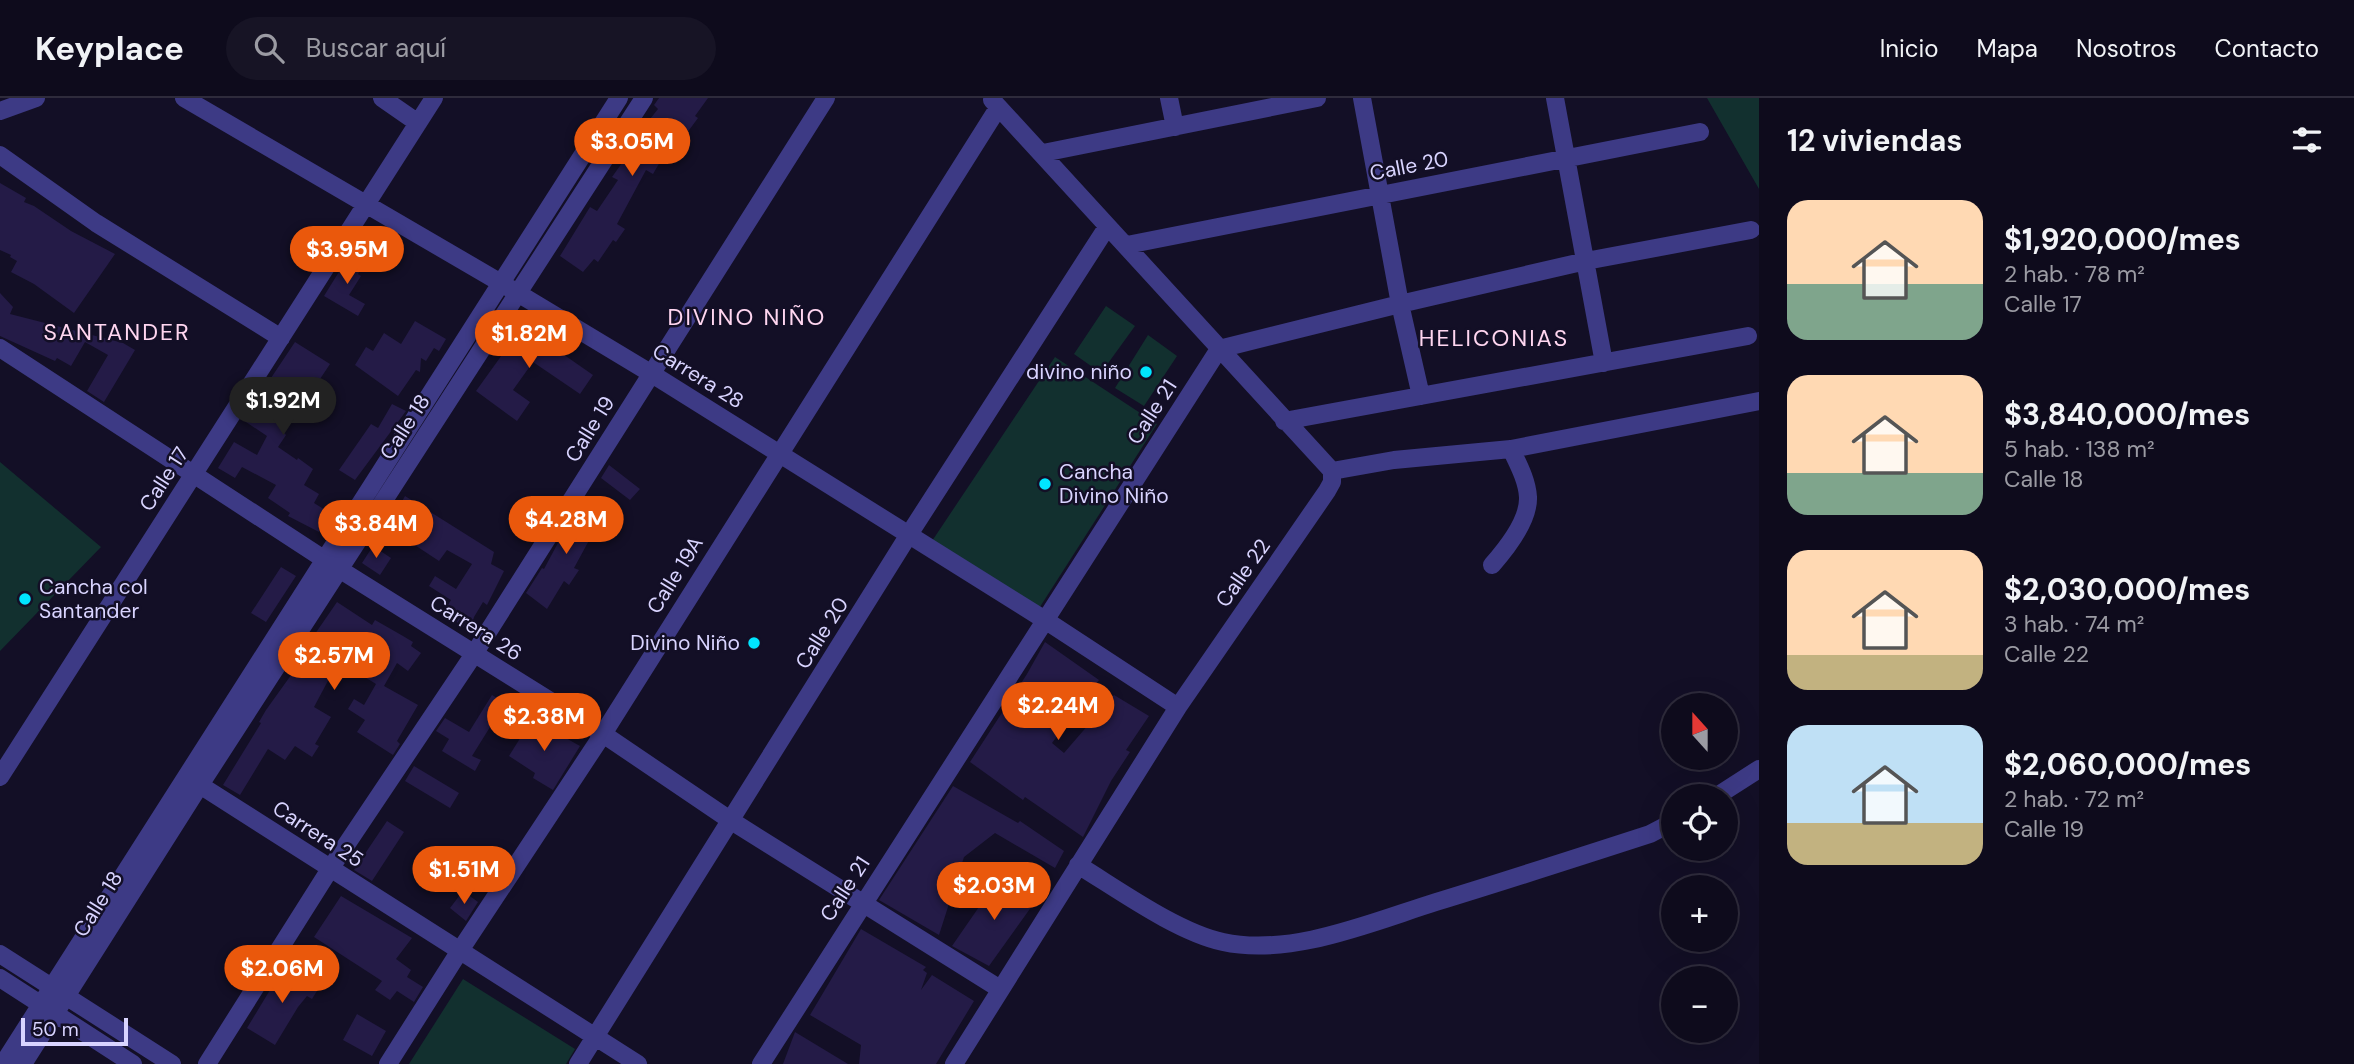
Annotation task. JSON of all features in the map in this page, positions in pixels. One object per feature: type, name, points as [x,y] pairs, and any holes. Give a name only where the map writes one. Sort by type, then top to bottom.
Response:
[{"type":"street","points":[[5,105],[36,98]]},
{"type":"street","name":"Carrera 28","points":[[184,98],[519,293],[652,374],[1045,620],[1178,707]]},
{"type":"street","points":[[382,98],[418,124]]},
{"type":"street","name":"Calle 17","points":[[0,777],[434,98]]},
{"type":"street","name":"Calle 18","points":[[3,1064],[60,992],[331,564],[501,283],[619,98]]},
{"type":"street","name":"Calle 18","points":[[331,564],[519,293],[644,98]]},
{"type":"street","name":"Calle 19","points":[[207,1064],[330,869],[474,654],[826,98]]},
{"type":"street","points":[[1169,98],[1175,127]]},
{"type":"street","points":[[1043,153],[1318,98]]},
{"type":"street","points":[[1362,98],[1378,195],[1421,396]]},
{"type":"street","points":[[1555,98],[1604,363]]},
{"type":"street","points":[[994,103],[1043,153],[1107,227],[1332,471],[1394,460],[1511,449],[1759,401]]},
{"type":"street","name":"Calle 19A","points":[[388,1064],[603,734],[994,103]]},
{"type":"street","name":"Calle 20","points":[[1127,246],[1699,132]]},
{"type":"street","points":[[0,155],[96,223],[281,338]]},
{"type":"street","name":"Calle 20","points":[[578,1064],[908,536],[1107,227]]},
{"type":"street","points":[[1219,349],[1586,261],[1751,230]]},
{"type":"street","points":[[1284,421],[1748,336]]},
{"type":"street","name":"Carrera 26","points":[[0,348],[331,564],[603,734],[730,820],[1000,989]]},
{"type":"street","name":"Calle 21","points":[[761,1064],[1219,349]]},
{"type":"street","points":[[1492,565],[1526,514],[1528,496],[1523,476],[1511,449]]},
{"type":"street","name":"Calle 22","points":[[954,1064],[1178,707],[1327,491],[1332,482],[1332,471]]},
{"type":"street","points":[[1736,784],[1759,769]]},
{"type":"street","name":"Carrera 25","points":[[193,780],[638,1064]]},
{"type":"street","points":[[1078,865],[1189,932],[1224,943],[1262,945],[1305,941],[1367,924],[1661,828]]},
{"type":"street","points":[[0,954],[172,1064]]},
{"type":"street","points":[[0,978],[133,1064]]},
{"type":"street","name":"Calle 18","points":[[23,1064],[48,1010]]},
{"type":"green space","points":[[1707,98],[1759,98],[1759,189]]},
{"type":"green space","name":"divino niño","points":[[1106,306],[1135,326],[1101,373],[1074,354]]},
{"type":"green space","name":"divino niño","points":[[1148,335],[1177,356],[1144,406],[1115,388]]},
{"type":"green space","name":"Cancha Divino Niño","points":[[1055,357],[1157,424],[1038,610],[930,544]]},
{"type":"green space","name":"Cancha col Santander","points":[[0,462],[101,547],[0,651]]},
{"type":"green space","points":[[463,979],[575,1049],[566,1064],[409,1064]]},
{"type":"building","points":[[659,98],[708,98],[695,116],[698,118],[664,164],[660,162],[653,174],[646,170],[617,224],[625,229],[616,242],[613,240],[598,262],[594,259],[583,272],[560,256],[590,207],[597,211],[618,180],[612,177],[634,146],[629,142],[658,109],[654,105]]},
{"type":"building","points":[[0,183],[26,198],[24,202],[115,254],[74,313],[34,284],[11,272],[17,261],[0,250]]},
{"type":"building","points":[[350,254],[365,263],[358,274],[361,276],[349,295],[365,304],[358,316],[324,296]]},
{"type":"building","points":[[0,293],[13,307],[10,314],[123,343],[135,350],[104,402],[87,391],[108,355],[85,342],[71,366],[0,336]]},
{"type":"building","points":[[527,320],[551,337],[547,343],[593,375],[580,394],[533,362],[513,390],[530,402],[517,421],[476,391]]},
{"type":"building","points":[[415,321],[446,339],[439,351],[434,348],[426,361],[421,358],[420,372],[416,370],[398,396],[355,365],[366,347],[373,351],[384,333],[401,344]]},
{"type":"building","points":[[295,342],[330,364],[284,433],[286,435],[278,447],[313,469],[304,485],[319,494],[314,503],[330,513],[319,532],[288,516],[290,513],[268,498],[276,485],[242,467],[235,478],[218,468],[234,442],[257,455],[267,436],[243,420]]},
{"type":"building","points":[[392,404],[406,411],[355,480],[339,470],[371,424],[378,428]]},
{"type":"building","points":[[609,465],[640,489],[630,500],[601,478]]},
{"type":"building","points":[[405,496],[494,552],[491,564],[504,571],[487,605],[483,602],[474,617],[470,631],[443,613],[451,600],[429,586],[435,576],[456,589],[472,564],[447,550],[439,561],[392,530],[404,510],[399,507]]},
{"type":"building","points":[[586,500],[608,514],[592,535],[574,568],[579,570],[569,585],[564,581],[547,609],[526,593],[542,568],[544,569],[559,541],[565,544],[576,524],[573,522]]},
{"type":"building","points":[[373,546],[391,558],[380,575],[362,563]]},
{"type":"building","points":[[281,567],[296,576],[266,622],[251,613]]},
{"type":"building","points":[[337,602],[372,625],[375,620],[413,642],[411,646],[421,653],[408,671],[397,663],[384,686],[418,705],[397,741],[400,744],[393,755],[357,732],[365,720],[348,709],[354,699],[364,705],[376,684],[352,669],[349,675],[341,665],[332,678],[330,677],[314,707],[331,717],[315,744],[319,746],[312,757],[295,746],[285,760],[268,749],[240,795],[223,785],[261,723],[259,722],[266,710],[299,664],[306,647]]},
{"type":"building","points":[[1045,642],[1099,680],[1052,743],[1064,753],[1114,695],[1149,716],[1126,750],[1130,752],[1111,781],[1083,837],[1025,797],[1023,800],[970,762]]},
{"type":"building","points":[[492,695],[505,703],[472,756],[481,760],[475,771],[442,751],[449,739],[436,731],[445,718],[469,732]]},
{"type":"building","points":[[532,719],[580,746],[553,790],[533,778],[535,773],[509,756]]},
{"type":"building","points":[[414,766],[459,793],[450,808],[405,781]]},
{"type":"building","points":[[953,786],[1018,823],[1020,821],[1064,851],[1055,868],[995,833],[964,857],[939,935],[879,900]]},
{"type":"building","points":[[387,821],[404,832],[372,881],[354,870]]},
{"type":"building","points":[[999,878],[1037,899],[989,966],[952,946]]},
{"type":"building","points":[[463,891],[478,902],[466,921],[450,908]]},
{"type":"building","points":[[341,896],[412,938],[396,959],[411,970],[407,977],[423,987],[414,1002],[397,991],[390,1000],[375,990],[382,981],[314,937]]},
{"type":"building","points":[[861,929],[926,967],[923,970],[927,973],[921,990],[932,975],[974,1001],[936,1064],[859,1064],[861,1045],[810,1015]]},
{"type":"building","points":[[287,967],[320,986],[312,999],[307,996],[298,1007],[275,1045],[247,1028]]},
{"type":"building","points":[[357,1014],[386,1031],[372,1056],[343,1040]]},
{"type":"building","points":[[795,1032],[848,1064],[783,1064]]},
{"type":"place","name":"divino niño","points":[[1146,372]]},
{"type":"place","name":"Cancha Divino Niño","points":[[1045,484]]},
{"type":"place","name":"Cancha col Santander","points":[[25,599]]},
{"type":"place","name":"Divino Niño","points":[[754,643]]},
{"type":"district","name":"DIVINO NIÑO","points":[[747,317]]},
{"type":"district","name":"SANTANDER","points":[[117,332]]},
{"type":"district","name":"HELICONIAS","points":[[1494,338]]}]
